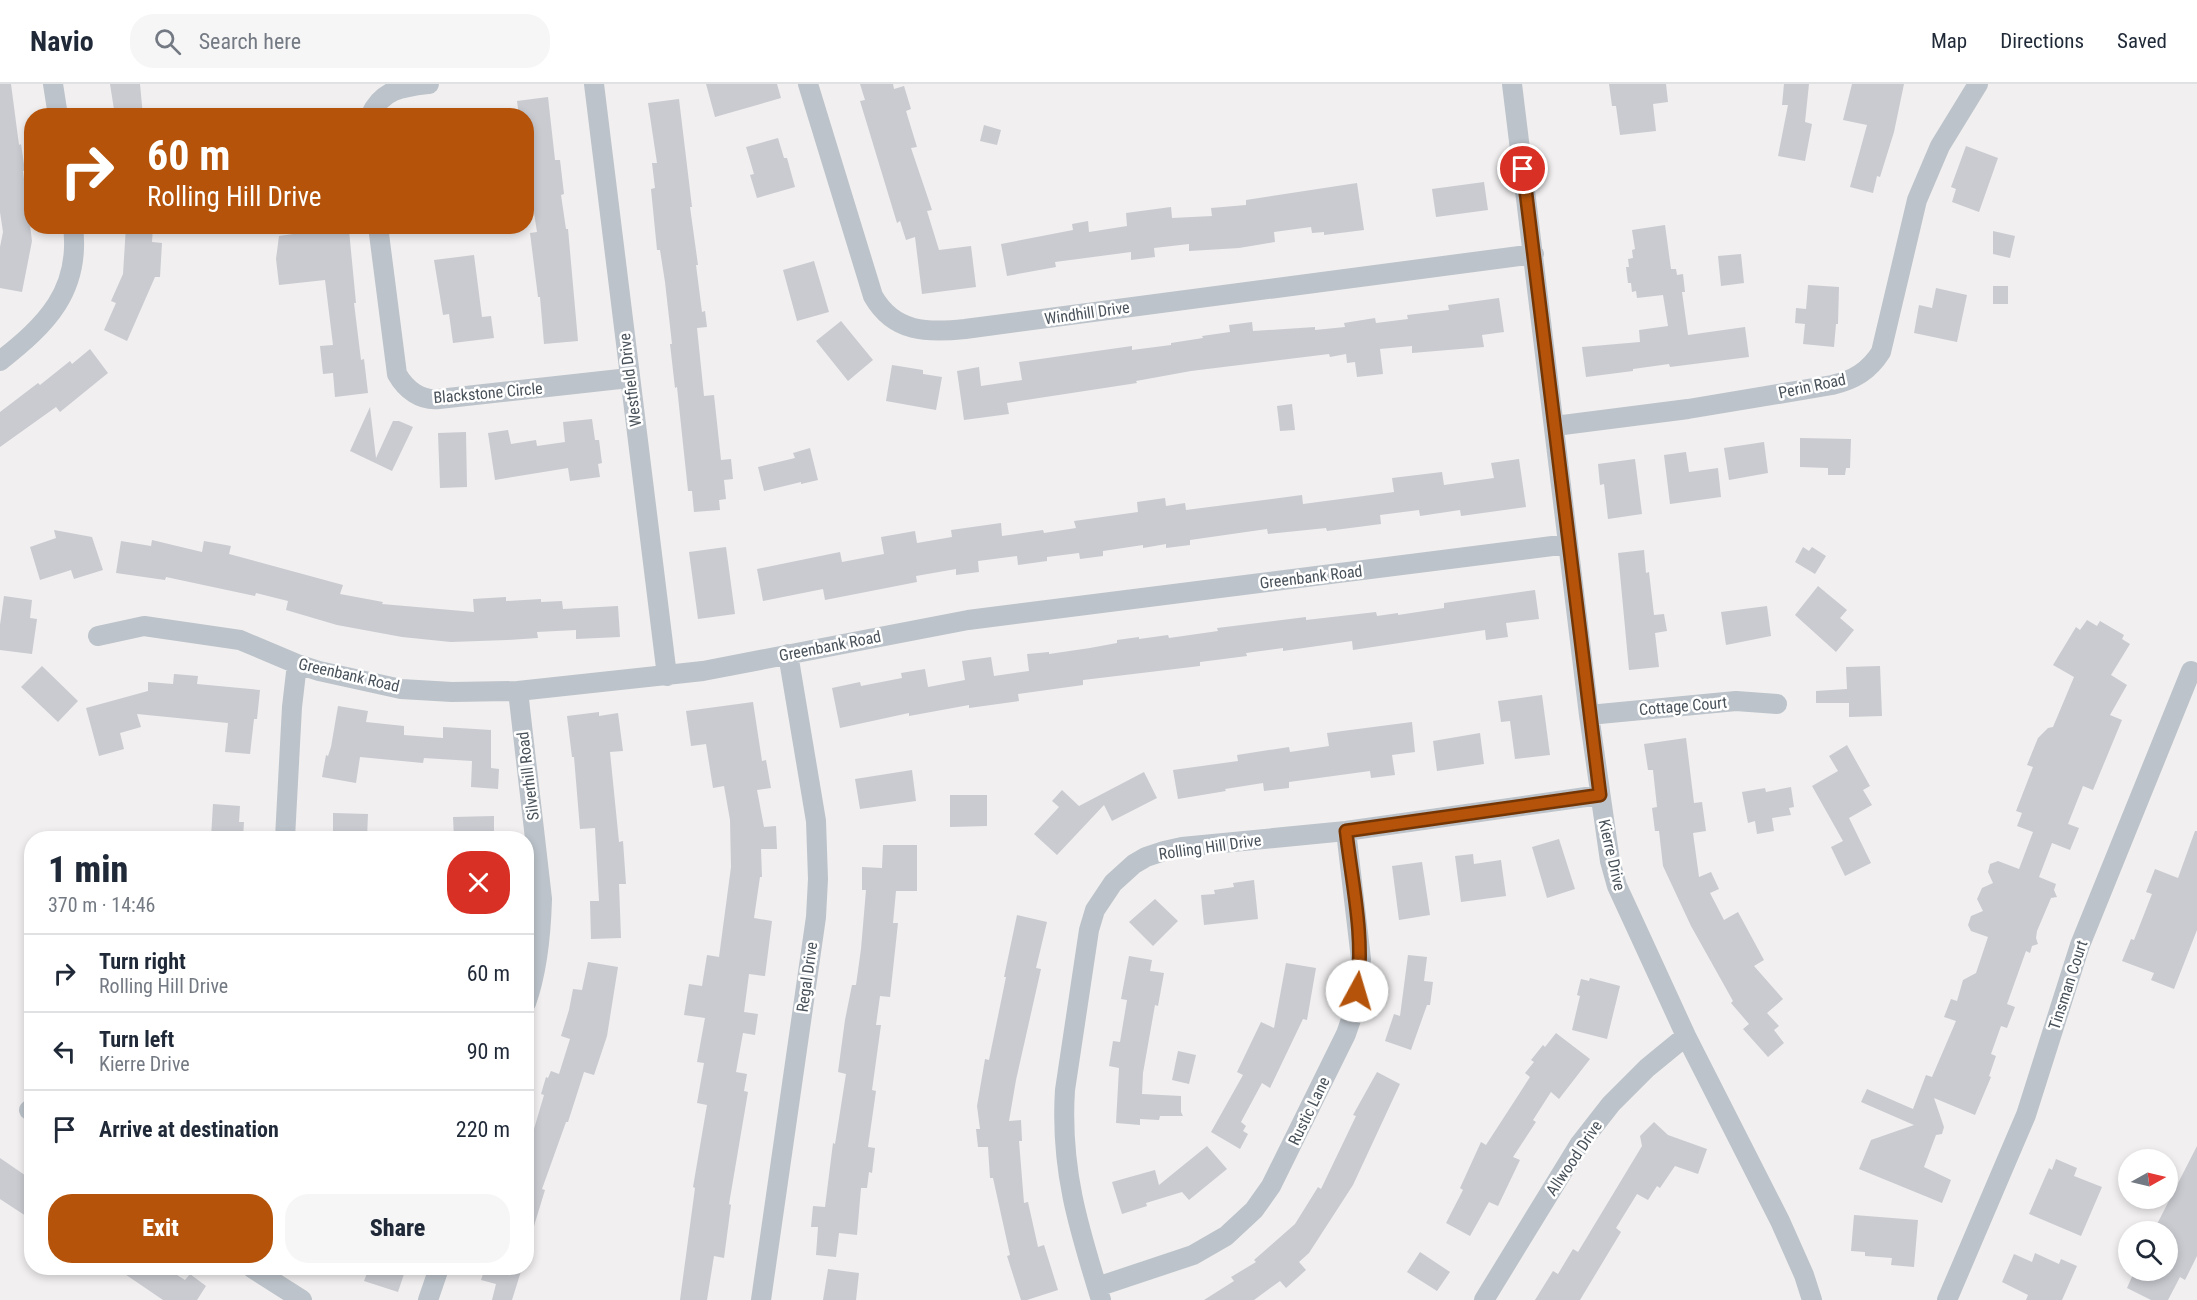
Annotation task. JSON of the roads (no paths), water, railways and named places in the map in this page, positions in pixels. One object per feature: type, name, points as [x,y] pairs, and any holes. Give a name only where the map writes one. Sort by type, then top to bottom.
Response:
[{"type":"street","points":[[54,84],[57,108]]},
{"type":"street","points":[[375,108],[381,97],[389,92],[402,87],[429,84]]},
{"type":"street","name":"Westfield Drive","points":[[594,84],[667,676]]},
{"type":"street","name":"Windhill Drive","points":[[808,84],[873,296],[888,316],[912,328],[935,332],[965,329],[1534,254]]},
{"type":"street","name":"Kierre Drive","points":[[1512,84],[1589,715],[1607,845],[1617,886],[1686,1036],[1780,1221],[1804,1275],[1812,1300]]},
{"type":"street","name":"Perin Road","points":[[1555,426],[1688,409],[1809,389],[1842,382],[1865,372],[1881,352],[1917,200],[1931,165],[1978,84]]},
{"type":"street","points":[[5,357],[34,333],[57,305],[68,282],[73,259],[73,234]]},
{"type":"street","name":"Blackstone Circle","points":[[379,234],[394,363],[402,382],[421,397],[430,400],[629,378]]},
{"type":"street","name":"Greenbank Road","points":[[98,636],[144,626],[240,640],[319,671],[401,689],[452,693],[518,691],[667,676],[968,620],[1568,544]]},
{"type":"street","name":"Regal Drive","points":[[761,1300],[816,917],[818,879],[813,797],[788,654]]},
{"type":"street","points":[[285,831],[292,707],[297,664]]},
{"type":"street","name":"Tinsman Court","points":[[1947,1300],[2026,1115],[2080,945],[2191,671]]},
{"type":"street","name":"Silverhill Road","points":[[518,691],[542,899],[541,925],[534,973]]},
{"type":"street","name":"Cottage Court","points":[[1589,715],[1736,701],[1777,704]]},
{"type":"street","name":"Rolling Hill Drive","points":[[1099,1294],[1074,1211],[1069,1184],[1063,1141],[1065,1090],[1089,930],[1095,910],[1113,883],[1123,873],[1146,857],[1182,848],[1346,831],[1600,795]]},
{"type":"street","name":"Rustic Lane","points":[[1099,1294],[1194,1255],[1226,1236],[1254,1210],[1271,1186],[1346,1034],[1354,1008],[1361,959],[1346,831]]},
{"type":"street","name":"Allwood Drive","points":[[1485,1300],[1579,1145],[1611,1104],[1647,1068],[1686,1036]]},
{"type":"street","points":[[263,1275],[302,1300]]},
{"type":"street","points":[[428,1300],[437,1275]]}]
